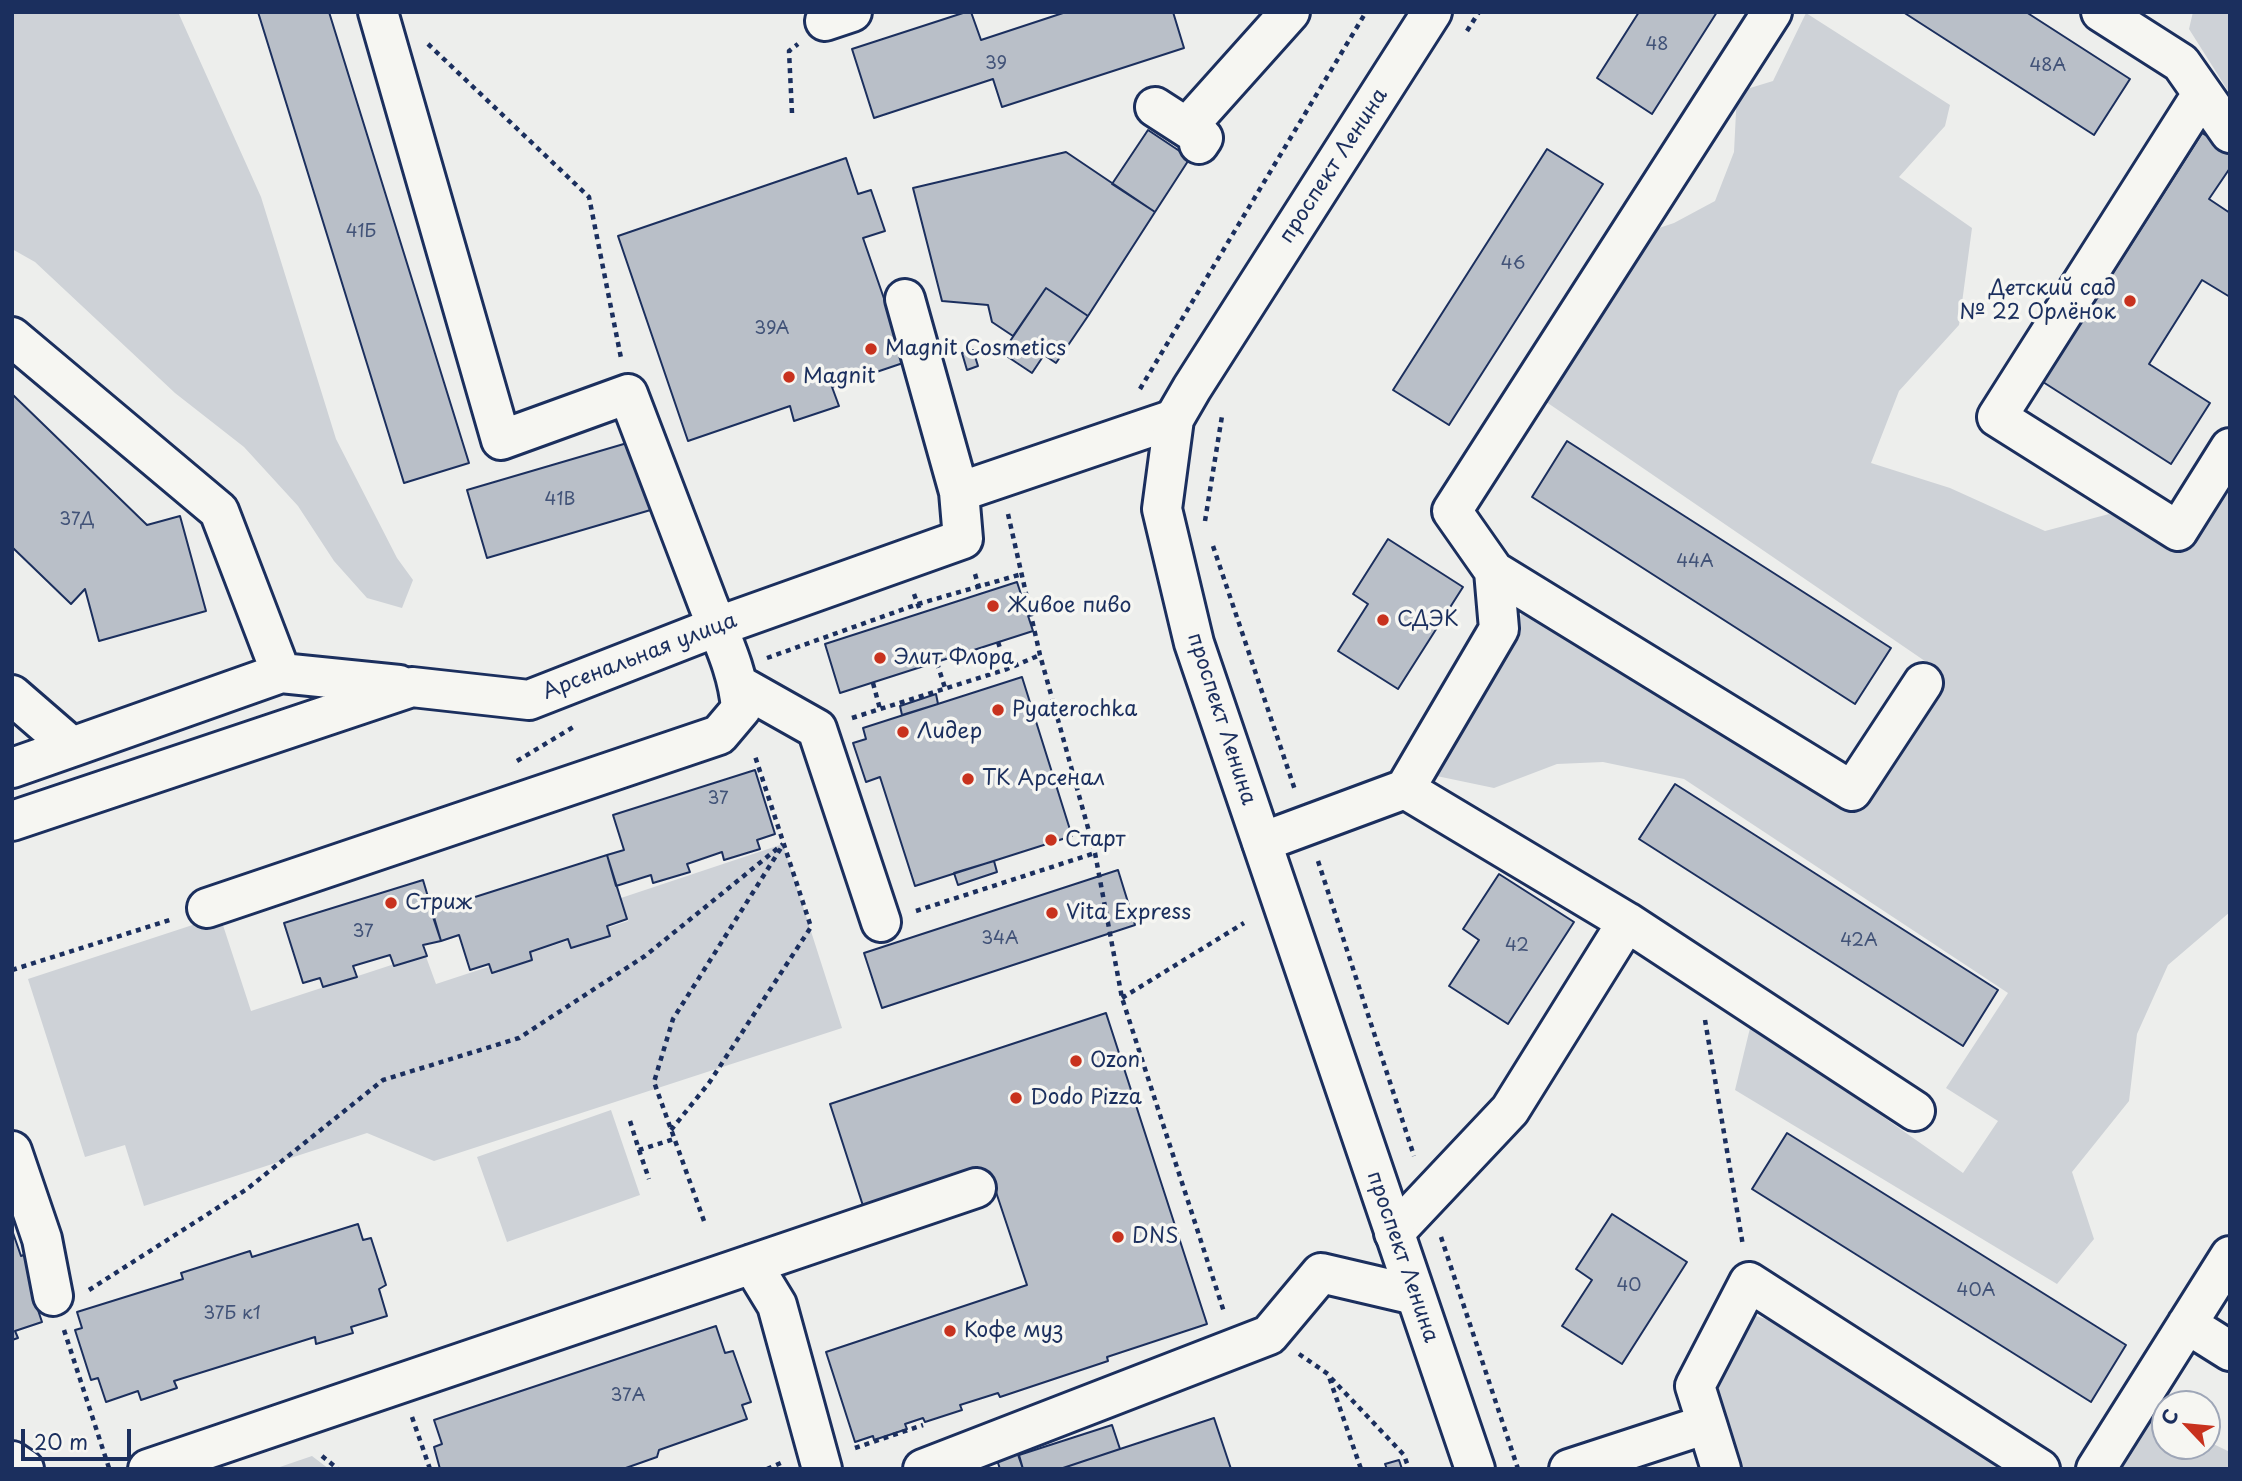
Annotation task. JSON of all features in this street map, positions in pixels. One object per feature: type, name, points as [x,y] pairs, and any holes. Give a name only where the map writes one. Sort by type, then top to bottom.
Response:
[{"type":"main road","points":[[207,908],[719,735],[738,688],[628,394],[501,440],[378,12]]},
{"type":"main road","points":[[1155,107],[1191,140],[1290,12]]},
{"type":"main road","name":"проспект Ленина","points":[[1432,12],[1174,419],[1162,509],[1194,643],[1475,1469]]},
{"type":"main road","points":[[1772,12],[1452,511],[1494,571],[1852,791],[1923,682]]},
{"type":"main road","points":[[2101,12],[2181,63],[2230,133]]},
{"type":"main road","points":[[2202,94],[1997,417],[2178,531],[2230,449]]},
{"type":"main road","points":[[905,299],[960,492],[1174,419]]},
{"type":"main road","points":[[12,337],[219,512],[281,673]]},
{"type":"main road","name":"Арсенальная улица","points":[[12,821],[412,687],[529,700],[716,627],[962,539],[960,492]]},
{"type":"main road","points":[[1262,842],[1405,789],[1499,629],[1494,571]]},
{"type":"main road","points":[[12,768],[281,673],[412,687]]},
{"type":"main road","points":[[738,688],[817,729],[881,922]]},
{"type":"main road","points":[[12,695],[72,747]]},
{"type":"main road","points":[[1405,789],[1627,922],[1915,1111]]},
{"type":"main road","points":[[1394,1233],[1510,1110],[1627,922]]},
{"type":"main road","points":[[12,1151],[42,1239],[55,1303]]},
{"type":"main road","points":[[148,1469],[976,1188]]},
{"type":"main road","points":[[2096,1469],[2230,1256]]},
{"type":"main road","points":[[752,1264],[776,1305],[821,1469]]},
{"type":"main road","points":[[923,1469],[1269,1335],[1321,1273],[1415,1295]]},
{"type":"main road","points":[[1721,1469],[1695,1386],[1749,1282],[2040,1469]]},
{"type":"main road","points":[[2187,1324],[2230,1351]]},
{"type":"main road","points":[[1569,1469],[1707,1424]]},
{"type":"main road","points":[[12,1461],[24,1469]]},
{"type":"path","points":[[1139,391],[1366,12]]},
{"type":"path","points":[[1464,36],[1479,12]]},
{"type":"path","points":[[792,113],[789,51],[839,17]]},
{"type":"path","points":[[423,40],[589,197],[628,394]]},
{"type":"path","points":[[1205,523],[1224,407]]},
{"type":"path","points":[[1006,509],[1040,655],[1095,853],[1122,998],[1227,1321],[1269,1335],[1328,1374],[1404,1455],[1409,1469]]},
{"type":"path","points":[[1209,536],[1308,827],[1518,1469]]},
{"type":"path","points":[[671,1130],[709,1083],[811,927],[783,844],[738,688],[869,621],[978,585],[1022,574]]},
{"type":"path","points":[[998,642],[1007,669]]},
{"type":"path","points":[[817,729],[1007,669],[1040,655]]},
{"type":"path","points":[[937,663],[945,688]]},
{"type":"path","points":[[873,683],[880,709]]},
{"type":"path","points":[[511,765],[581,722]]},
{"type":"path","points":[[704,1221],[654,1082],[673,1019],[783,844]]},
{"type":"path","points":[[110,1469],[55,1303],[247,1189],[383,1080],[519,1038],[645,956],[783,844]]},
{"type":"path","points":[[881,922],[1095,853]]},
{"type":"path","points":[[12,970],[207,908]]},
{"type":"path","points":[[1122,998],[1244,923]]},
{"type":"path","points":[[1696,967],[1749,1282]]},
{"type":"path","points":[[630,1121],[649,1179]]},
{"type":"path","points":[[639,1150],[674,1139]]},
{"type":"path","points":[[1328,1374],[1361,1469]]},
{"type":"path","points":[[373,1393],[410,1411],[430,1469]]},
{"type":"path","points":[[322,1456],[338,1469]]},
{"type":"shaded area","points":[[12,12],[178,12],[261,197],[336,439],[397,558],[413,580],[402,608],[367,598],[334,561],[298,506],[244,447],[175,393],[35,262],[12,249]]},
{"type":"shaded area","points":[[2193,12],[2230,12],[2230,94],[2189,29]]},
{"type":"shaded area","points":[[1806,13],[1950,105],[1945,126],[1899,177],[1972,228],[1959,325],[1899,391],[1871,463],[1950,488],[2045,531],[2109,514],[2189,547],[2230,479],[2230,912],[2168,965],[2137,1034],[2129,1101],[2072,1172],[2094,1239],[2057,1284],[1735,1090],[1751,1024],[1963,1173],[1998,1121],[1946,1088],[2008,993],[1684,779],[1603,762],[1557,764],[1494,788],[1427,774],[1525,608],[1848,812],[1938,670],[1539,397],[1641,234],[1674,223],[1715,201],[1734,152],[1737,92],[1773,81]]},
{"type":"shaded area","points":[[783,844],[842,1028],[434,1161],[367,1133],[144,1206],[125,1145],[85,1157],[28,979],[220,916],[251,1011],[425,954],[436,984],[628,921],[621,898]]},
{"type":"shaded area","points":[[611,1110],[640,1195],[507,1242],[477,1157]]},
{"type":"shaded area","points":[[1746,1313],[1799,1329],[2012,1469],[1734,1469],[1712,1381]]},
{"type":"shaded area","points":[[2150,1413],[2151,1460],[2221,1460],[2221,1448],[2230,1452],[2230,1469],[2112,1469]]},
{"type":"shaded area","points":[[312,1456],[329,1469],[274,1469]]},
{"type":"building","points":[[258,12],[329,12],[469,463],[404,483]]},
{"type":"building","points":[[971,12],[981,40],[1066,12],[1173,12],[1184,48],[1002,107],[993,79],[874,118],[852,49]]},
{"type":"building","points":[[1639,12],[1717,12],[1652,114],[1597,78]]},
{"type":"building","points":[[1903,12],[2026,12],[2130,79],[2094,135]]},
{"type":"building","points":[[1148,130],[1190,158],[1155,212],[1112,184]]},
{"type":"building","points":[[2202,133],[2230,150],[2230,168],[2209,199],[2230,213],[2230,297],[2202,280],[2149,364],[2210,403],[2171,464],[2043,382]]},
{"type":"building","points":[[1547,149],[1603,184],[1449,425],[1393,390]]},
{"type":"building","points":[[1066,152],[1155,212],[1088,316],[1046,288],[1013,336],[992,322],[988,305],[942,301],[913,188]]},
{"type":"building","points":[[846,158],[858,194],[871,190],[885,231],[863,238],[906,362],[832,387],[839,406],[794,421],[790,406],[688,441],[618,236]]},
{"type":"building","points":[[1046,288],[1088,316],[1056,363],[1044,355],[1032,373],[1002,353]]},
{"type":"building","points":[[973,350],[978,366],[967,370],[962,353]]},
{"type":"building","points":[[12,394],[147,525],[180,516],[206,611],[99,641],[85,589],[71,604],[12,547]]},
{"type":"building","points":[[634,441],[654,509],[487,558],[467,490]]},
{"type":"building","points":[[1567,441],[1891,648],[1855,704],[1532,497]]},
{"type":"building","points":[[1388,539],[1463,587],[1398,689],[1338,651],[1368,604],[1353,594]]},
{"type":"building","points":[[1017,582],[1033,631],[840,693],[825,644]]},
{"type":"building","name":"ТК Арсенал","points":[[1022,677],[1072,836],[915,886],[880,777],[866,782],[853,743],[866,739],[863,728]]},
{"type":"building","points":[[936,694],[938,704],[902,715],[900,706]]},
{"type":"building","points":[[755,770],[775,834],[757,840],[760,849],[724,860],[722,852],[687,864],[690,872],[653,883],[651,875],[616,886],[607,855],[624,850],[613,815]]},
{"type":"building","points":[[1675,784],[1998,990],[1963,1046],[1639,839]]},
{"type":"building","points":[[607,855],[627,919],[607,926],[610,936],[571,948],[568,939],[530,952],[532,960],[492,973],[489,964],[470,970],[459,935],[441,941],[431,911]]},
{"type":"building","points":[[994,861],[997,872],[958,885],[954,873]]},
{"type":"building","points":[[1118,870],[1135,925],[882,1008],[864,953]]},
{"type":"building","points":[[1499,874],[1574,922],[1508,1024],[1449,986],[1479,940],[1463,929]]},
{"type":"building","points":[[423,880],[441,941],[423,945],[427,956],[394,966],[390,955],[353,966],[357,977],[323,987],[320,978],[303,983],[284,923]]},
{"type":"building","points":[[1106,1013],[1207,1324],[1107,1357],[1108,1361],[1000,1397],[998,1393],[960,1405],[962,1410],[925,1422],[923,1418],[905,1424],[907,1429],[874,1440],[873,1436],[855,1442],[826,1352],[1027,1285],[990,1174],[866,1215],[830,1104]]},
{"type":"building","points":[[1787,1133],[2126,1345],[2091,1402],[1752,1189]]},
{"type":"building","points":[[1612,1214],[1687,1262],[1622,1364],[1562,1326],[1592,1280],[1576,1269]]},
{"type":"building","points":[[358,1224],[363,1240],[371,1238],[386,1285],[379,1289],[387,1316],[351,1327],[353,1333],[316,1344],[315,1337],[174,1381],[177,1388],[141,1400],[138,1391],[106,1402],[98,1378],[91,1380],[75,1330],[82,1328],[77,1312],[183,1279],[181,1273],[250,1251],[252,1257]]},
{"type":"building","points":[[12,1230],[21,1256],[29,1253],[39,1286],[31,1289],[42,1322],[15,1331],[18,1338],[12,1340]]},
{"type":"building","points":[[716,1326],[725,1353],[733,1351],[751,1402],[742,1405],[747,1419],[659,1450],[657,1457],[623,1469],[440,1469],[434,1447],[442,1444],[434,1420]]},
{"type":"building","points":[[1214,1418],[1231,1469],[1060,1469],[1120,1449]]},
{"type":"building","points":[[1112,1425],[1120,1449],[1060,1469],[1023,1469],[1019,1455]]},
{"type":"building","points":[[1016,1449],[1023,1469],[1000,1469],[996,1457]]},
{"type":"building","points":[[1399,1460],[1402,1469],[1387,1469],[1385,1464]]},
{"type":"place","name":"Детский сад № 22 Орлёнок","points":[[2130,301]]},
{"type":"place","name":"Magnit Cosmetics","points":[[871,349]]},
{"type":"place","name":"Magnit","points":[[789,377]]},
{"type":"place","name":"Живое пиво","points":[[993,606]]},
{"type":"place","name":"СДЭК","points":[[1383,620]]},
{"type":"place","name":"Элит Флора","points":[[880,658]]},
{"type":"place","name":"Pyaterochka","points":[[998,710]]},
{"type":"place","name":"Лидер","points":[[903,732]]},
{"type":"place","name":"ТК Арсенал","points":[[968,779]]},
{"type":"place","name":"Старт","points":[[1051,840]]},
{"type":"place","name":"Стриж","points":[[391,903]]},
{"type":"place","name":"Vita Express","points":[[1052,913]]},
{"type":"place","name":"Ozon","points":[[1076,1061]]},
{"type":"place","name":"Dodo Pizza","points":[[1016,1098]]},
{"type":"place","name":"DNS","points":[[1118,1237]]},
{"type":"place","name":"Кофе муз","points":[[950,1331]]}]
